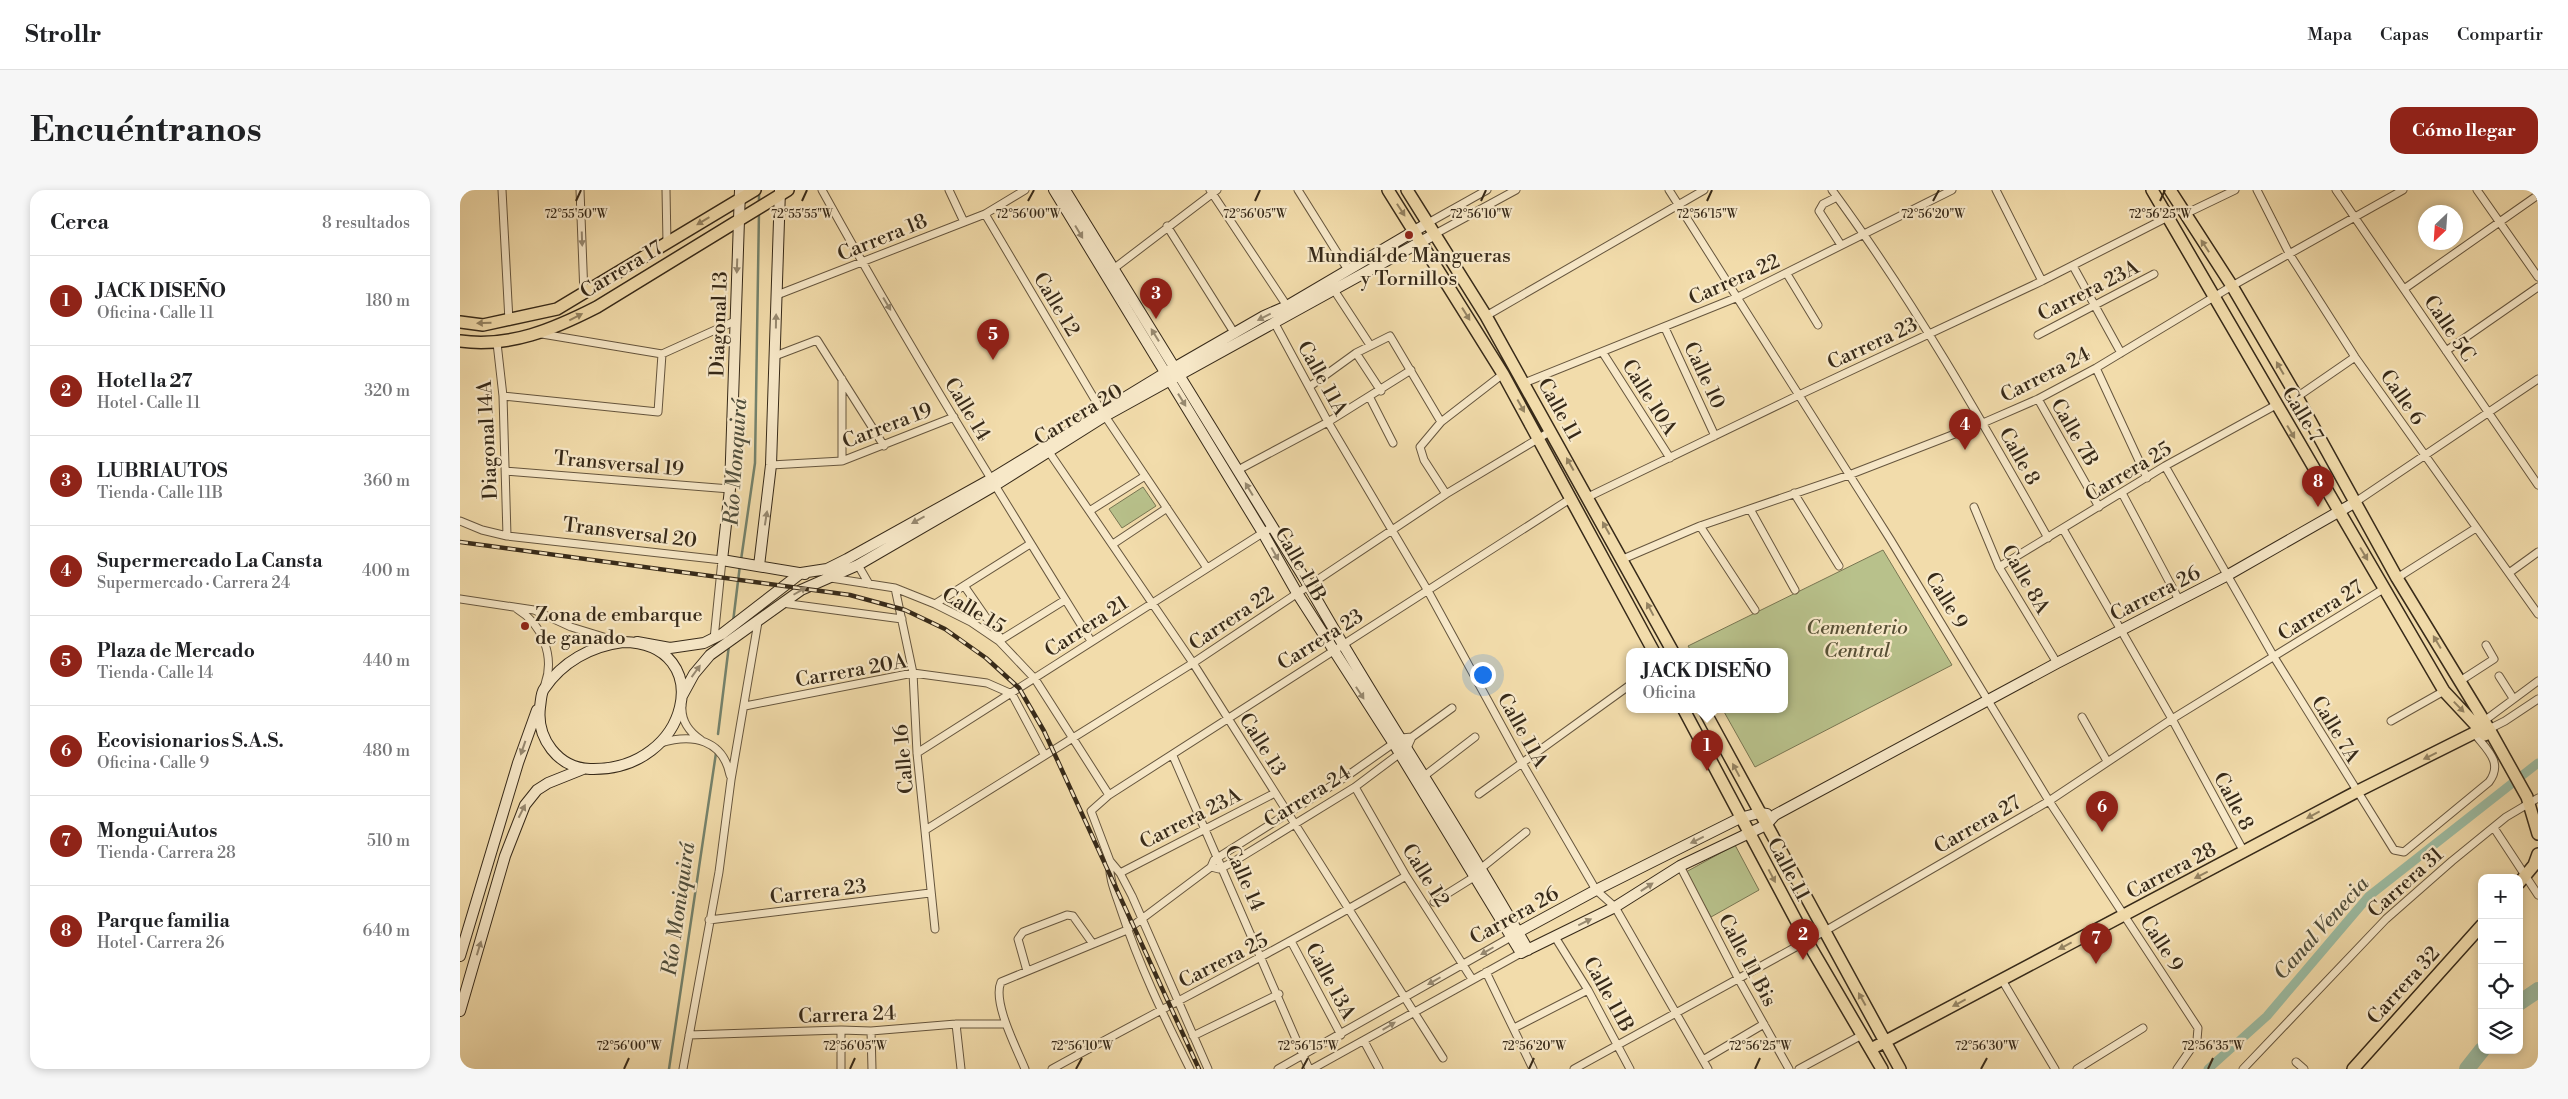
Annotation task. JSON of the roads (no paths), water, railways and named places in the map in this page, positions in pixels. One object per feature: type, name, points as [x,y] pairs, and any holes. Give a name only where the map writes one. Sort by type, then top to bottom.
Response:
[{"type":"main road","name":"Calle 11","points":[[1388,190],[1503,374],[1652,648]]},
{"type":"main road","name":"Calle 11","points":[[1407,190],[1486,316],[1671,648]]},
{"type":"main road","name":"Calle 7","points":[[2152,190],[2444,691],[2498,748],[2504,764],[2531,799],[2538,834]]},
{"type":"main road","name":"Calle 7","points":[[2170,190],[2232,286],[2297,397],[2354,503],[2460,682],[2481,728]]},
{"type":"main road","name":"Carrera 17","points":[[460,322],[483,325],[558,309],[584,295],[745,193]]},
{"type":"main road","name":"Carrera 17","points":[[460,341],[497,343],[540,333],[597,307],[780,193]]},
{"type":"main road","name":"Calle 11","points":[[1686,713],[1807,941],[1882,1069]]},
{"type":"main road","name":"Calle 11","points":[[1706,713],[1900,1069]]},
{"type":"main road","name":"Carrera 28","points":[[1871,1049],[2356,792],[2481,728]]},
{"type":"main road","points":[[2523,879],[2534,865],[2538,854]]},
{"type":"main road","name":"Carrera 32","points":[[2352,1069],[2478,929]]},
{"type":"street","points":[[502,190],[508,320]]},
{"type":"street","points":[[580,190],[584,295]]},
{"type":"street","points":[[666,190],[667,243]]},
{"type":"street","name":"Calle 14","points":[[822,190],[862,262],[992,482],[1091,641]]},
{"type":"street","points":[[949,190],[964,222]]},
{"type":"street","name":"Carrera 18","points":[[776,295],[985,214],[1025,190]]},
{"type":"street","name":"Calle 11B","points":[[1054,190],[1177,370],[1238,470],[1297,593],[1332,650],[1423,777],[1477,873]]},
{"type":"street","name":"Calle 11B","points":[[1065,190],[1167,376],[1268,530],[1309,586],[1400,746],[1525,952]]},
{"type":"street","points":[[1298,190],[1348,270]]},
{"type":"street","name":"Carrera 20","points":[[637,642],[682,648],[720,639],[747,629],[801,590],[858,565],[1103,413],[1235,334],[1487,190]]},
{"type":"street","name":"Carrera 20","points":[[1177,370],[1274,322],[1422,243],[1516,190]]},
{"type":"street","name":"Calle 9","points":[[1669,190],[1738,297],[1990,701],[2049,801],[2198,1028],[2197,1040],[2177,1069]]},
{"type":"street","points":[[1486,316],[1704,190]]},
{"type":"street","name":"Calle 8","points":[[1832,190],[1864,233],[1930,335],[1983,423],[2048,538]]},
{"type":"street","name":"Carrera 22","points":[[1524,383],[1603,353],[1738,297],[1952,190]]},
{"type":"street","points":[[1996,190],[2042,281]]},
{"type":"street","points":[[2184,214],[2235,190]]},
{"type":"street","name":"Calle 6","points":[[2257,190],[2290,255],[2355,357],[2538,614]]},
{"type":"street","name":"Calle 5C","points":[[2336,190],[2538,485]]},
{"type":"street","name":"Carrera 24","points":[[1623,559],[1700,526],[1849,475],[1983,423],[2038,399],[2096,368],[2214,299],[2232,286],[2403,190]]},
{"type":"street","points":[[2477,190],[2538,277]]},
{"type":"street","points":[[1109,271],[1213,191],[1287,306]]},
{"type":"street","name":"Diagonal 13","points":[[720,639],[730,488],[735,321],[745,193]]},
{"type":"street","points":[[756,566],[771,465],[780,193]]},
{"type":"street","points":[[2404,289],[2538,195]]},
{"type":"street","points":[[1837,197],[1822,204],[1818,211],[1841,245]]},
{"type":"street","name":"Calle 12","points":[[985,214],[1103,413],[1207,568]]},
{"type":"street","name":"Carrera 23","points":[[1588,497],[2042,281],[2168,217]]},
{"type":"street","points":[[1167,226],[1235,334]]},
{"type":"street","points":[[2073,266],[2120,353]]},
{"type":"street","points":[[1787,274],[1818,325]]},
{"type":"street","name":"Carrera 23A","points":[[2038,335],[2154,274]]},
{"type":"street","points":[[2446,351],[2538,287]]},
{"type":"street","points":[[1334,290],[1370,345]]},
{"type":"street","points":[[540,333],[662,354],[735,321]]},
{"type":"street","name":"Calle 11A","points":[[1274,322],[1328,422],[1428,591],[1522,763],[1596,890],[1615,908],[1708,1069]]},
{"type":"street","name":"Calle 10","points":[[1665,328],[1715,436]]},
{"type":"street","points":[[1309,387],[1370,345],[1390,336],[1441,422]]},
{"type":"street","points":[[775,356],[817,340],[884,446]]},
{"type":"street","name":"Diagonal 14A","points":[[497,343],[503,396],[507,536]]},
{"type":"street","name":"Calle 10A","points":[[1603,353],[1670,458]]},
{"type":"street","points":[[503,396],[658,412],[662,354]]},
{"type":"street","points":[[1356,354],[1381,391]]},
{"type":"street","points":[[2297,397],[2355,357]]},
{"type":"street","points":[[2096,368],[2147,478]]},
{"type":"street","points":[[1238,470],[1370,398],[1411,370]]},
{"type":"street","points":[[1446,494],[1420,453],[1420,447],[1425,438],[1441,422],[1503,374]]},
{"type":"street","points":[[842,378],[842,461]]},
{"type":"street","name":"Carrera 26","points":[[1311,1069],[1472,979],[1615,908],[1680,866],[1766,825],[1775,815],[1990,701],[2057,663],[2228,575],[2354,503],[2538,379]]},
{"type":"street","points":[[1370,398],[1393,443]]},
{"type":"street","name":"Calle 7B","points":[[2038,399],[2099,507]]},
{"type":"street","name":"Carrera 25","points":[[1999,567],[2063,530],[2165,466],[2276,405]]},
{"type":"street","name":"Carrera 20","points":[[682,701],[698,667],[720,639],[801,573],[816,572],[837,565],[1049,452],[1103,413]]},
{"type":"street","name":"Carrera 19","points":[[771,465],[842,461],[884,446],[954,416]]},
{"type":"street","name":"Carrera 22","points":[[927,829],[1044,754],[1074,738],[1193,663],[1446,494],[1551,431]]},
{"type":"street","name":"Calle 13","points":[[1049,452],[1091,510],[1151,603],[1193,663],[1444,1058]]},
{"type":"street","name":"Calle 7A","points":[[2165,466],[2274,657],[2356,792],[2394,850],[2404,852],[2489,782],[2504,764]]},
{"type":"street","name":"Transversal 19","points":[[506,471],[730,488]]},
{"type":"street","points":[[1091,510],[1145,476]]},
{"type":"street","points":[[2122,493],[2179,600]]},
{"type":"street","points":[[1794,494],[1839,566]]},
{"type":"street","name":"Carrera 23","points":[[1110,862],[1090,811],[1108,795],[1173,756],[1227,718],[1332,650],[1428,591],[1570,499]]},
{"type":"street","name":"Calle 8A","points":[[1974,507],[1999,567],[2057,663]]},
{"type":"street","points":[[1113,544],[1167,508]]},
{"type":"street","points":[[1750,509],[1795,590]]},
{"type":"street","name":"Transversal 20","points":[[460,521],[482,530],[507,536],[725,561],[828,577]]},
{"type":"street","points":[[1700,526],[1755,610]]},
{"type":"street","points":[[2397,578],[2476,528]]},
{"type":"street","name":"Carrera 21","points":[[918,753],[1268,530]]},
{"type":"street","name":"Calle 8","points":[[2063,530],[2172,719],[2244,852]]},
{"type":"street","points":[[935,604],[965,587],[1030,544]]},
{"type":"street","points":[[2509,573],[2538,552]]},
{"type":"street","points":[[858,565],[869,584]]},
{"type":"street","name":"Calle 15","points":[[828,577],[895,588],[935,604],[1000,640],[1035,679],[1074,738],[1108,795]]},
{"type":"street","points":[[965,587],[1000,640],[1065,600]]},
{"type":"street","name":"Calle 16","points":[[895,588],[913,674],[918,753],[927,829],[930,893],[935,929]]},
{"type":"street","name":"Carrera 27","points":[[1574,1069],[1825,931],[2049,801],[2172,719],[2385,588]]},
{"type":"street","points":[[460,598],[534,610],[571,627],[623,642]]},
{"type":"street","points":[[782,603],[902,619]]},
{"type":"street","points":[[460,956],[520,757],[540,702],[547,674],[548,658],[543,637],[530,619],[513,606]]},
{"type":"street","points":[[683,1069],[719,872],[731,780],[758,622]]},
{"type":"street","points":[[543,690],[578,657],[600,647],[623,642],[637,642],[654,649],[669,661],[681,683],[682,713],[687,726],[706,743],[722,753],[728,765],[731,780]]},
{"type":"street","points":[[2460,682],[2494,659],[2486,645]]},
{"type":"street","name":"Carrera 20A","points":[[745,706],[913,674],[987,683],[1012,694]]},
{"type":"street","points":[[2499,676],[2513,698]]},
{"type":"street","name":"Carrera 28","points":[[2481,728],[2513,698],[2538,681]]},
{"type":"street","points":[[1479,794],[1626,688]]},
{"type":"street","points":[[2392,721],[2444,691]]},
{"type":"street","points":[[1012,694],[1044,754]]},
{"type":"street","name":"Carrera 28","points":[[2481,728],[2505,722],[2538,699]]},
{"type":"street","points":[[460,1011],[505,856],[525,805],[537,790],[548,783],[583,769],[607,768],[625,764],[642,757],[661,743],[676,724],[682,701]]},
{"type":"street","points":[[540,702],[540,727],[548,744],[560,759],[583,769]]},
{"type":"street","name":"Carrera 24","points":[[1222,868],[1355,787],[1400,746],[1452,708]]},
{"type":"street","points":[[2082,716],[2107,761]]},
{"type":"street","points":[[2481,728],[2504,764]]},
{"type":"street","points":[[1423,777],[1475,737]]},
{"type":"street","points":[[661,743],[682,739],[706,743]]},
{"type":"street","name":"Carrera 24","points":[[689,1035],[841,1030],[871,1031],[956,1024],[1006,1024],[999,998],[998,988],[1001,982],[1127,930],[1211,868],[1214,860],[1218,857],[1400,746]]},
{"type":"street","name":"Calle 14","points":[[1173,756],[1311,1069]]},
{"type":"street","name":"Calle 12","points":[[1355,787],[1406,876],[1472,979]]},
{"type":"street","name":"Carrera 23A","points":[[1120,873],[1275,793]]},
{"type":"street","name":"Carrera 31","points":[[2243,1069],[2386,919],[2452,861],[2531,799]]},
{"type":"street","name":"Carrera 26","points":[[1278,1069],[1596,890],[1740,818],[1759,812],[1775,815]]},
{"type":"street","points":[[2494,828],[2519,874]]},
{"type":"street","points":[[1434,902],[1477,873],[1526,832]]},
{"type":"street","points":[[1110,862],[1120,873],[1142,919],[1208,1069]]},
{"type":"street","points":[[1110,862],[1109,871],[1127,930],[1160,1009],[1190,1069]]},
{"type":"street","name":"Calle 11 Bis","points":[[1680,866],[1738,978],[1789,1069]]},
{"type":"street","points":[[1211,868],[1219,870],[1222,868]]},
{"type":"street","name":"Carrera 25","points":[[1052,1069],[1160,1009],[1292,943],[1406,876]]},
{"type":"street","points":[[2523,881],[2538,895]]},
{"type":"street","name":"Carrera 23","points":[[710,920],[930,893]]},
{"type":"street","points":[[1027,971],[1018,939],[1023,932],[1067,915],[1073,916],[1093,944]]},
{"type":"street","name":"Calle 11B","points":[[1555,937],[1588,990],[1630,1069]]},
{"type":"street","name":"Calle 13A","points":[[1292,943],[1341,1035]]},
{"type":"street","points":[[1486,972],[1533,1069]]},
{"type":"street","points":[[2002,980],[2055,1069]]},
{"type":"street","points":[[1514,1028],[1588,990]]},
{"type":"street","points":[[1193,1036],[1279,994]]},
{"type":"street","points":[[956,1024],[962,1069]]},
{"type":"street","points":[[1006,1024],[1025,1069]]},
{"type":"street","points":[[1703,1060],[1764,1024]]},
{"type":"street","points":[[2077,1069],[2143,1028]]},
{"type":"street","points":[[840,1069],[841,1030]]},
{"type":"street","points":[[871,1031],[872,1069]]},
{"type":"street","points":[[1799,1069],[1862,1035]]},
{"type":"street","name":"Calle 13A","points":[[1364,1041],[1380,1069]]},
{"type":"street","points":[[2296,1062],[2304,1069]]},
{"type":"waterway","name":"Río Monquirá","points":[[759,191],[759,203]]},
{"type":"waterway","name":"Río Monquirá","points":[[741,560],[755,463],[759,211]]},
{"type":"waterway","name":"Río Monquirá","points":[[733,622],[740,565]]},
{"type":"waterway","name":"Río Monquirá","points":[[718,734],[729,645]]},
{"type":"waterway","name":"Río Moniquirá","points":[[669,1069],[716,753]]},
{"type":"waterway","name":"Canal Venecia","points":[[2208,1069],[2267,1016],[2369,896],[2538,763]]},
{"type":"waterway","points":[[2523,1000],[2538,990]]},
{"type":"waterway","points":[[2467,1069],[2479,1054]]},
{"type":"railway","points":[[460,542],[850,595],[905,610],[945,629],[986,658],[1019,688],[1044,731],[1199,1069]]},
{"type":"place","name":"Mundial de Mangueras y Tornillos","points":[[1409,235]]},
{"type":"place","name":"LUBRIAUTOS","points":[[1156,319]]},
{"type":"place","name":"Plaza de Mercado","points":[[993,360]]},
{"type":"place","name":"Supermercado La Cansta","points":[[1965,450]]},
{"type":"place","name":"Parque familia","points":[[2318,507]]},
{"type":"place","name":"Zona de embarque de ganado","points":[[525,626]]},
{"type":"place","name":"JACK DISEÑO","points":[[1707,771]]},
{"type":"place","name":"Ecovisionarios S.A.S.","points":[[2102,832]]},
{"type":"place","name":"Hotel la 27","points":[[1803,960]]},
{"type":"place","name":"MonguiAutos","points":[[2096,964]]},
{"type":"park label","name":"Cementerio Central","points":[[1857,638]]}]
